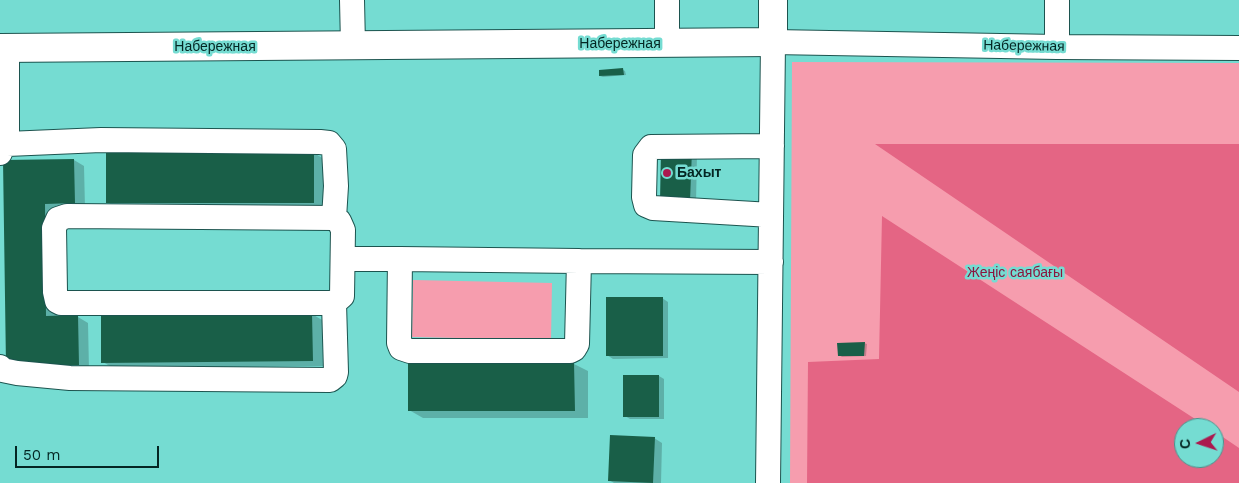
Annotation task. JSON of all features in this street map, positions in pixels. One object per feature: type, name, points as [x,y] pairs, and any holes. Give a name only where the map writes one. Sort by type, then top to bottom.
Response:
[{"type":"main road","points":[[773,0],[774,42]]},
{"type":"main road","name":"Набережная","points":[[3,48],[774,42]]},
{"type":"street","points":[[352,0],[353,45]]},
{"type":"street","points":[[667,0],[667,44]]},
{"type":"street","points":[[1056,47],[1057,0]]},
{"type":"street","points":[[768,483],[774,42]]},
{"type":"street","name":"Набережная","points":[[774,42],[1239,48]]},
{"type":"street","points":[[3,48],[3,148],[101,140],[329,143],[334,149],[336,186],[334,218]]},
{"type":"street","points":[[771,215],[649,207],[644,201],[644,188],[645,155],[651,146],[772,146]]},
{"type":"street","points":[[67,216],[334,218],[339,220],[342,225],[343,259],[342,296],[334,303],[61,303],[57,301],[54,292],[54,228],[58,219],[67,216]]},
{"type":"street","points":[[343,259],[771,262]]},
{"type":"street","points":[[400,259],[399,343],[401,348],[410,351],[572,350],[577,344],[579,261]]},
{"type":"street","points":[[0,367],[2,370],[17,373],[70,378],[330,380],[335,376],[336,372],[334,303]]},
{"type":"green space","name":"Жеңіс саябағы","points":[[792,62],[1239,63],[1239,483],[790,483]]},
{"type":"green space","points":[[413,280],[552,283],[551,340],[412,337]]},
{"type":"shaded area","points":[[875,144],[1239,144],[1239,392]]},
{"type":"shaded area","points":[[882,216],[1194,418],[1174,418],[1174,468],[1224,468],[1224,438],[1239,448],[1239,483],[807,483],[808,362],[879,359]]},
{"type":"building","points":[[623,68],[624,75],[599,76],[599,70]]},
{"type":"building","points":[[661,150],[692,150],[690,201],[660,201]]},
{"type":"building","points":[[106,152],[314,152],[314,203],[106,203]]},
{"type":"building","points":[[74,159],[75,203],[45,204],[46,316],[78,315],[79,365],[6,366],[3,160]]},
{"type":"building","points":[[606,297],[663,297],[663,356],[606,356]]},
{"type":"building","points":[[312,313],[313,361],[101,363],[101,314]]},
{"type":"building","points":[[865,342],[864,356],[838,356],[837,343]]},
{"type":"building","points":[[574,362],[575,411],[408,411],[408,363]]},
{"type":"building","points":[[623,375],[659,375],[659,417],[623,417]]},
{"type":"building","points":[[610,435],[655,437],[653,483],[608,481]]},
{"type":"place","name":"Бахыт","points":[[667,173]]}]
